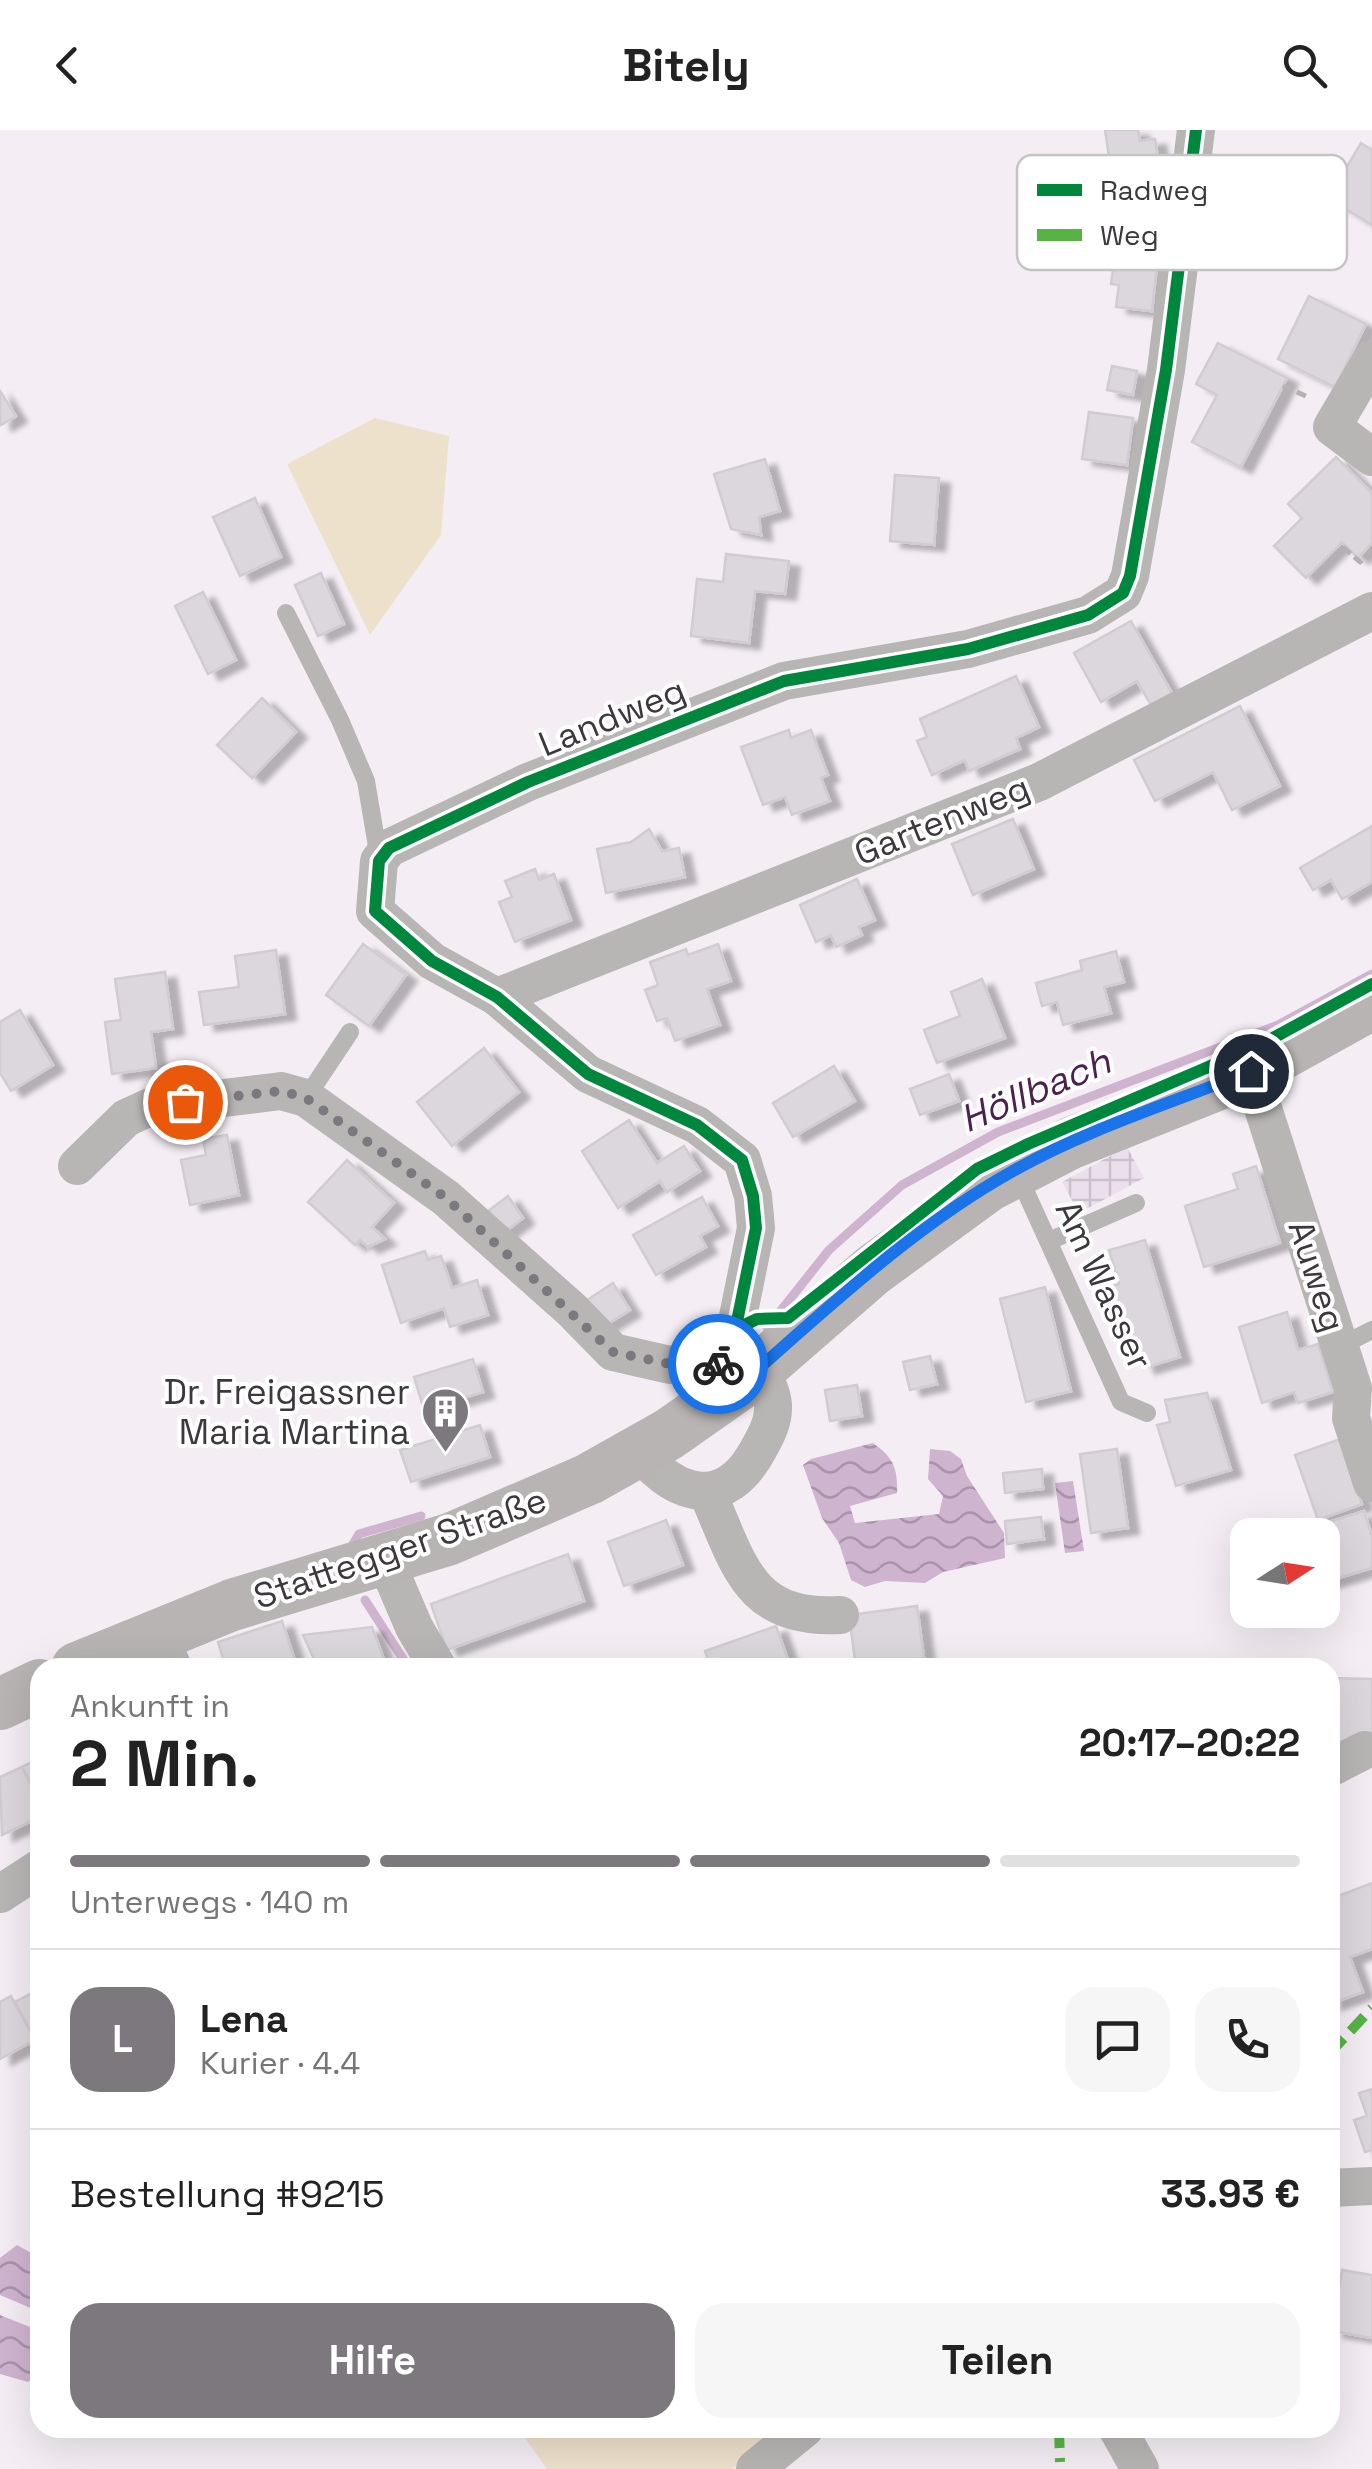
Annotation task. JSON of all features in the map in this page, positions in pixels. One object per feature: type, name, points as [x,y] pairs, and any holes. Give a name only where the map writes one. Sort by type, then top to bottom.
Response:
[{"type":"main road","name":"Stattegger Straße","points":[[127,1658],[166,1650],[282,1588],[385,1559],[498,1520],[590,1479],[640,1452],[755,1372],[873,1270],[958,1206],[1016,1169],[1251,1071],[1372,1004]]},
{"type":"main road","points":[[0,1704],[30,1690]]},
{"type":"street","name":"Landweg","points":[[1193,155],[1196,130]]},
{"type":"street","name":"Landweg","points":[[379,861],[389,848],[528,782],[784,681],[968,649],[1088,615],[1123,593],[1130,576],[1166,370],[1178,270]]},
{"type":"street","points":[[1372,359],[1332,426],[1372,456]]},
{"type":"street","name":"Gartenweg","points":[[498,997],[1039,782],[1372,611]]},
{"type":"street","points":[[379,861],[375,911],[432,962],[498,997],[588,1074],[697,1125],[742,1160],[756,1228],[731,1351],[755,1372],[773,1406],[769,1428],[751,1463],[717,1491],[682,1488],[652,1468],[640,1452]]},
{"type":"street","name":"Auweg","points":[[1251,1071],[1356,1338],[1351,1418],[1372,1482]]},
{"type":"street","points":[[77,1166],[126,1118],[150,1106],[281,1091],[306,1098],[446,1198],[613,1352],[670,1364],[709,1360],[755,1372]]},
{"type":"street","points":[[707,1492],[752,1588],[770,1603],[800,1616],[840,1615]]},
{"type":"street","points":[[385,1559],[414,1627],[432,1658]]},
{"type":"street","points":[[1340,1763],[1365,1750]]},
{"type":"street","points":[[0,1894],[30,1874]]},
{"type":"street","points":[[1340,2188],[1372,2186]]},
{"type":"street","points":[[755,2469],[793,2438]]},
{"type":"street","points":[[1123,2438],[1140,2469]]},
{"type":"lane","points":[[286,613],[366,781],[379,861]]},
{"type":"lane","points":[[306,1098],[350,1032]]},
{"type":"lane","name":"Am Wasser","points":[[1016,1169],[1121,1402],[1147,1413]]},
{"type":"lane","points":[[1049,1241],[1136,1203]]},
{"type":"path","points":[[1283,386],[1308,396]]},
{"type":"path","points":[[1342,546],[1360,562],[1372,550]]},
{"type":"shaded area","points":[[375,418],[449,436],[441,535],[370,635],[287,464]]},
{"type":"shaded area","points":[[1127,1147],[1144,1178],[1079,1213],[1062,1182]]},
{"type":"shaded area","points":[[525,2438],[772,2438],[732,2469],[547,2469]]},
{"type":"water","points":[[873,1443],[893,1464],[897,1493],[850,1506],[855,1523],[939,1514],[943,1496],[928,1479],[930,1449],[950,1451],[961,1459],[967,1476],[1004,1533],[1005,1558],[943,1572],[925,1583],[885,1581],[865,1587],[851,1580],[839,1543],[822,1518],[803,1465],[811,1459]]},
{"type":"water","points":[[1073,1481],[1084,1551],[1065,1553],[1055,1483]]},
{"type":"water","points":[[17,2245],[30,2252],[30,2308],[0,2295],[0,2258]]},
{"type":"water","points":[[0,2315],[30,2327],[30,2381],[0,2374]]},
{"type":"building","points":[[1105,130],[1138,130],[1140,141],[1155,139],[1158,155],[1109,155]]},
{"type":"building","points":[[1361,143],[1372,150],[1372,225],[1347,210],[1347,166]]},
{"type":"building","points":[[1113,270],[1156,270],[1152,311],[1116,307],[1119,285],[1111,284]]},
{"type":"building","points":[[1309,296],[1366,324],[1335,387],[1278,359]]},
{"type":"building","points":[[1218,343],[1287,378],[1241,467],[1192,442],[1217,395],[1196,384]]},
{"type":"building","points":[[1112,366],[1137,371],[1133,395],[1107,390]]},
{"type":"building","points":[[0,391],[16,416],[1,425],[0,423]]},
{"type":"building","points":[[1089,412],[1133,418],[1127,465],[1082,459]]},
{"type":"building","points":[[1336,457],[1372,493],[1372,543],[1358,558],[1342,542],[1306,578],[1274,546],[1302,518],[1288,504]]},
{"type":"building","points":[[765,459],[780,511],[759,517],[761,535],[731,529],[714,474]]},
{"type":"building","points":[[895,475],[939,478],[934,545],[890,541]]},
{"type":"building","points":[[255,498],[281,557],[240,576],[213,517]]},
{"type":"building","points":[[726,554],[789,561],[785,594],[755,591],[749,643],[691,636],[697,579],[723,582]]},
{"type":"building","points":[[321,573],[344,624],[318,636],[295,585]]},
{"type":"building","points":[[203,592],[236,660],[208,674],[175,606]]},
{"type":"building","points":[[1131,621],[1172,693],[1151,705],[1137,681],[1101,702],[1074,653]]},
{"type":"building","points":[[1016,676],[1039,727],[1016,738],[1020,749],[969,771],[965,760],[932,775],[917,741],[927,737],[920,719]]},
{"type":"building","points":[[262,698],[296,732],[252,778],[217,745]]},
{"type":"building","points":[[1240,706],[1280,786],[1232,810],[1213,772],[1155,801],[1134,760]]},
{"type":"building","points":[[789,730],[791,738],[811,730],[828,775],[821,778],[830,801],[792,815],[785,797],[763,805],[741,747]]},
{"type":"building","points":[[1013,819],[1034,869],[973,895],[952,844]]},
{"type":"building","points":[[1372,826],[1372,882],[1342,899],[1331,880],[1313,890],[1300,868]]},
{"type":"building","points":[[649,829],[662,851],[679,848],[685,877],[606,893],[597,849],[631,842]]},
{"type":"building","points":[[535,869],[539,880],[554,874],[571,920],[515,942],[499,902],[512,897],[505,881]]},
{"type":"building","points":[[857,879],[875,920],[859,927],[862,935],[836,947],[831,935],[816,942],[800,905]]},
{"type":"building","points":[[363,944],[406,975],[369,1026],[326,995]]},
{"type":"building","points":[[718,944],[731,981],[707,989],[720,1025],[675,1041],[667,1018],[657,1021],[645,990],[658,985],[650,962],[686,949],[688,955]]},
{"type":"building","points":[[276,950],[285,1014],[204,1025],[199,992],[239,987],[235,956]]},
{"type":"building","points":[[1116,951],[1124,982],[1104,987],[1111,1013],[1063,1025],[1057,1002],[1042,1006],[1036,983],[1082,970],[1080,961]]},
{"type":"building","points":[[165,972],[173,1029],[151,1032],[156,1068],[112,1074],[105,1022],[121,1020],[115,979]]},
{"type":"building","points":[[982,979],[1005,1038],[937,1063],[924,1030],[960,1016],[951,992]]},
{"type":"building","points":[[20,1010],[53,1065],[11,1091],[0,1073],[0,1022]]},
{"type":"building","points":[[484,1048],[519,1092],[452,1146],[417,1102]]},
{"type":"building","points":[[834,1066],[855,1101],[793,1137],[773,1103]]},
{"type":"building","points":[[949,1074],[959,1101],[920,1115],[910,1089]]},
{"type":"building","points":[[629,1120],[657,1163],[684,1146],[700,1171],[667,1192],[660,1181],[618,1208],[582,1151]]},
{"type":"building","points":[[227,1135],[239,1195],[190,1205],[181,1160],[206,1155],[203,1139]]},
{"type":"building","points":[[347,1160],[394,1203],[372,1227],[385,1239],[368,1247],[360,1240],[355,1245],[308,1202]]},
{"type":"building","points":[[1256,1166],[1280,1243],[1204,1267],[1185,1206],[1238,1189],[1233,1174]]},
{"type":"building","points":[[508,1196],[523,1218],[500,1236],[484,1214]]},
{"type":"building","points":[[702,1197],[718,1226],[700,1236],[706,1247],[656,1275],[633,1235]]},
{"type":"building","points":[[1145,1240],[1180,1357],[1144,1368],[1135,1337],[1119,1341],[1104,1289],[1119,1284],[1109,1250]]},
{"type":"building","points":[[425,1251],[428,1260],[441,1256],[452,1288],[477,1280],[488,1315],[450,1327],[444,1308],[401,1323],[382,1265]]},
{"type":"building","points":[[613,1283],[630,1310],[604,1326],[587,1300]]},
{"type":"building","points":[[1045,1287],[1071,1391],[1026,1402],[1000,1299]]},
{"type":"building","points":[[1287,1312],[1298,1350],[1318,1344],[1333,1392],[1298,1403],[1294,1392],[1262,1403],[1239,1327]]},
{"type":"building","points":[[930,1356],[937,1384],[910,1390],[903,1362]]},
{"type":"building","points":[[473,1359],[483,1392],[424,1410],[414,1377]]},
{"type":"building","points":[[857,1385],[862,1416],[830,1421],[825,1390]]},
{"type":"building","points":[[1207,1393],[1231,1470],[1176,1486],[1157,1425],[1170,1422],[1165,1400]]},
{"type":"building","name":"Dr. Freigassner Maria Martina","points":[[480,1425],[490,1457],[411,1482],[400,1450]]},
{"type":"building","points":[[1340,1439],[1362,1504],[1317,1518],[1295,1455]]},
{"type":"building","points":[[1117,1449],[1128,1528],[1091,1533],[1080,1454]]},
{"type":"building","points":[[1042,1469],[1043,1489],[1005,1493],[1003,1473]]},
{"type":"building","points":[[1364,1511],[1372,1537],[1372,1568],[1340,1578],[1340,1518]]},
{"type":"building","points":[[1041,1517],[1044,1539],[1007,1544],[1005,1521]]},
{"type":"building","points":[[666,1520],[683,1565],[624,1586],[608,1542]]},
{"type":"building","points":[[568,1554],[584,1601],[447,1650],[431,1604]]},
{"type":"building","points":[[917,1606],[924,1658],[855,1658],[849,1615]]},
{"type":"building","points":[[282,1621],[294,1658],[223,1658],[218,1642]]},
{"type":"building","points":[[776,1626],[787,1658],[707,1658],[705,1651]]},
{"type":"building","points":[[372,1627],[383,1658],[313,1658],[303,1635]]},
{"type":"building","points":[[1340,1678],[1372,1679],[1372,1742],[1340,1741]]},
{"type":"building","points":[[30,1763],[30,1783],[22,1767]]},
{"type":"building","points":[[22,1767],[30,1783],[30,1822],[2,1835],[0,1777]]},
{"type":"building","points":[[1372,1883],[1372,1949],[1350,1957],[1363,1992],[1340,2000],[1340,1895]]},
{"type":"building","points":[[30,1994],[30,2030],[15,2002]]},
{"type":"building","points":[[11,1996],[30,2031],[30,2043],[0,2059],[0,2002]]},
{"type":"building","points":[[1372,2089],[1372,2150],[1365,2152],[1354,2120],[1367,2116],[1359,2093]]},
{"type":"building","points":[[1342,2270],[1372,2275],[1372,2338],[1340,2332]]},
{"type":"waterway","name":"Höllbach","points":[[767,1328],[829,1250],[902,1185],[998,1132],[1278,1025],[1372,974]]},
{"type":"waterway","name":"Höllbach","points":[[352,1546],[359,1534],[421,1516]]},
{"type":"waterway","name":"Höllbach","points":[[365,1600],[403,1658]]},
{"type":"marked path","points":[[1340,2042],[1372,2008]]},
{"type":"marked path","points":[[1059,2438],[1060,2462]]},
{"type":"cycle path","points":[[1193,155],[1196,130]]},
{"type":"cycle path","points":[[750,1377],[731,1351],[756,1228],[753,1196],[742,1160],[697,1125],[588,1074],[497,997],[432,961],[375,911],[379,861],[389,848],[528,782],[784,681],[968,649],[1088,615],[1123,593],[1130,576],[1166,370],[1178,270]]},
{"type":"cycle path","points":[[736,1329],[757,1319],[788,1318],[977,1169],[1262,1044],[1372,984]]},
{"type":"way so far","points":[[185,1102],[281,1091],[306,1098],[446,1198],[572,1310],[613,1352],[670,1364],[709,1360],[718,1364]]},
{"type":"place","name":"Dr. Freigassner Maria Martina","points":[[445,1454]]},
{"type":"route","points":[[718,1364],[750,1376],[873,1270],[958,1206],[1016,1169],[1251,1071]]}]
